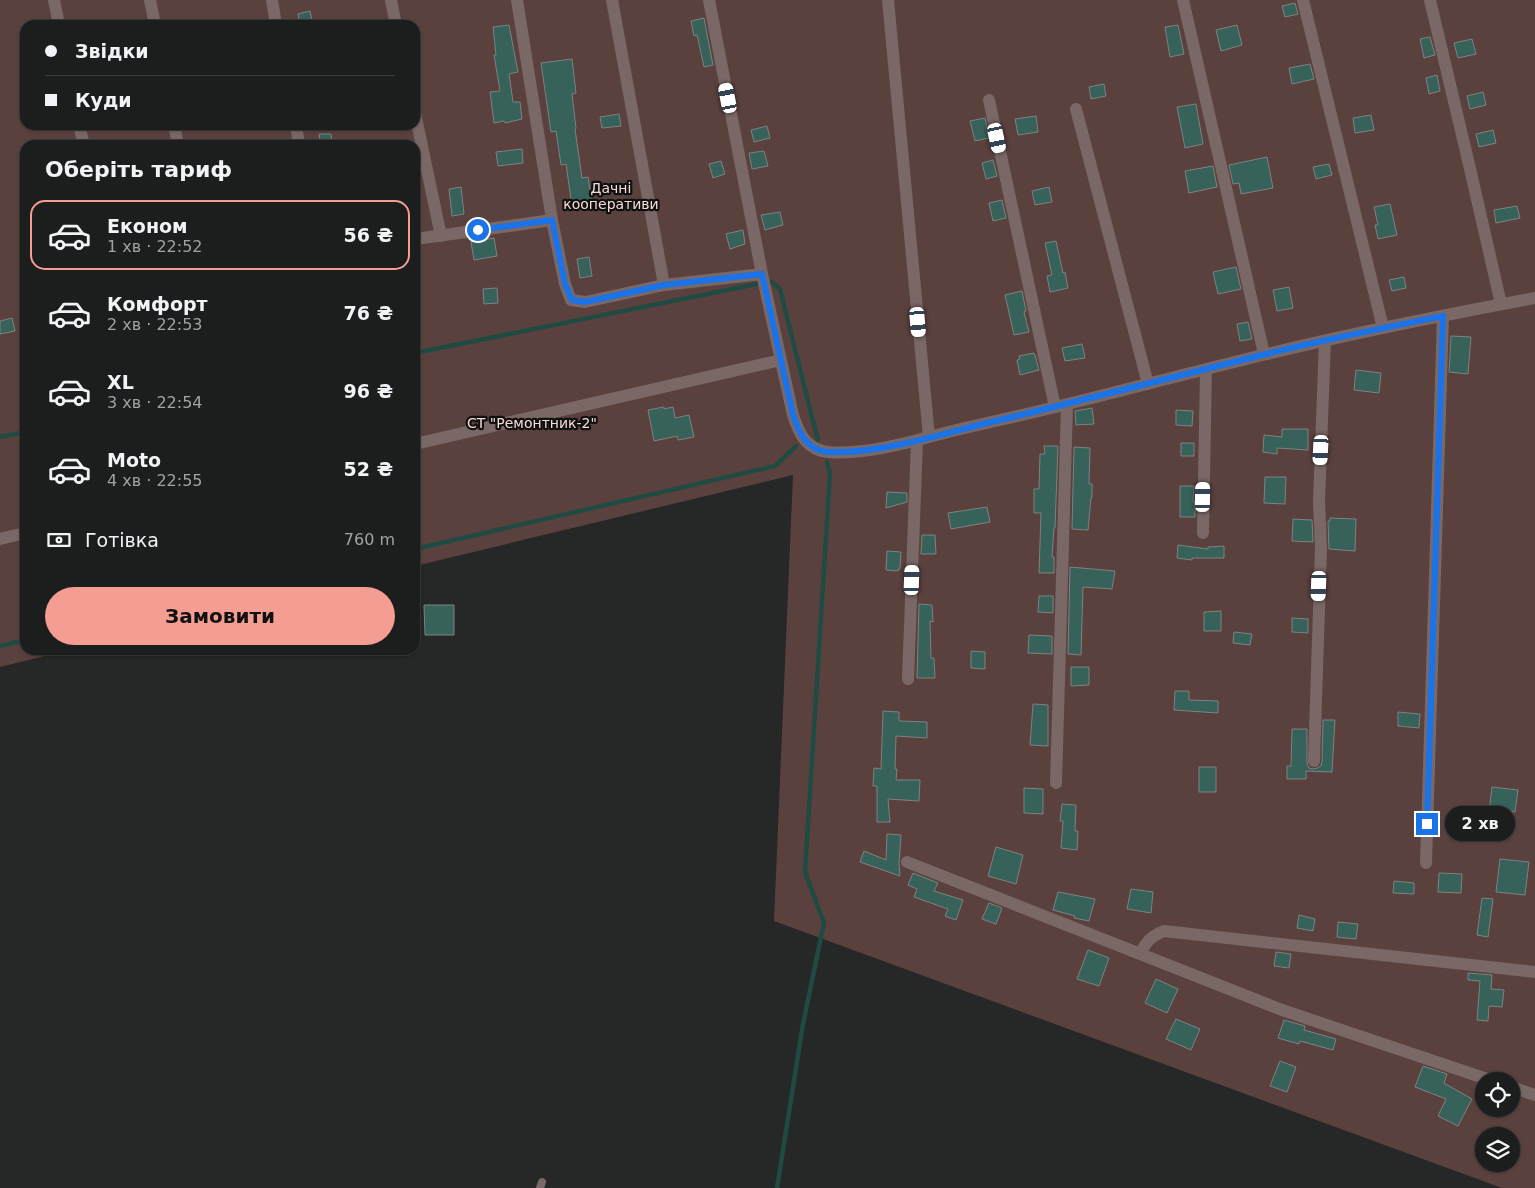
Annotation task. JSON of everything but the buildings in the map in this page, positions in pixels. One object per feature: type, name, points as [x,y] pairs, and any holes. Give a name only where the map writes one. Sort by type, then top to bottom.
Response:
[{"type":"street","points":[[54,0],[58,20]]},
{"type":"street","points":[[150,0],[154,20]]},
{"type":"street","points":[[272,0],[275,20]]},
{"type":"street","points":[[391,0],[395,20]]},
{"type":"street","points":[[517,0],[552,220],[565,284],[572,300],[585,302],[664,285],[762,274]]},
{"type":"street","points":[[612,0],[664,285]]},
{"type":"street","points":[[709,0],[762,274],[795,421],[802,438],[819,450],[856,452],[923,439],[1264,354],[1382,328],[1535,298]]},
{"type":"street","points":[[888,0],[923,439],[908,679]]},
{"type":"street","points":[[1183,0],[1264,354]]},
{"type":"street","points":[[1303,0],[1382,328]]},
{"type":"street","points":[[1430,0],[1472,173],[1501,304]]},
{"type":"street","points":[[989,100],[1061,406],[1056,783]]},
{"type":"street","points":[[1076,109],[1148,384]]},
{"type":"street","points":[[419,130],[441,236]]},
{"type":"street","points":[[420,239],[552,220]]},
{"type":"street","points":[[1426,863],[1443,316]]},
{"type":"street","points":[[1314,761],[1321,548],[1319,501],[1325,341]]},
{"type":"street","points":[[420,443],[781,360]]},
{"type":"street","points":[[1202,533],[1206,369]]},
{"type":"street","points":[[0,539],[20,534]]},
{"type":"street","points":[[907,862],[1282,1010],[1475,1075]]},
{"type":"street","points":[[1140,954],[1146,943],[1154,935],[1164,932],[1535,972]]},
{"type":"street","points":[[1520,1090],[1535,1095]]},
{"type":"green space","points":[[0,0],[1535,0],[1535,1188],[1502,1188],[774,921],[793,475],[420,565],[420,140],[20,140],[20,655],[49,655],[0,667]]},
{"type":"waterway","points":[[772,282],[780,289],[818,439]]},
{"type":"waterway","points":[[420,352],[757,284]]},
{"type":"waterway","points":[[0,437],[20,433]]},
{"type":"waterway","points":[[420,548],[775,466],[796,446]]},
{"type":"waterway","points":[[777,1188],[803,1024],[824,923],[805,872],[830,474],[827,462]]},
{"type":"waterway","points":[[0,646],[20,641]]},
{"type":"route","points":[[478,230],[552,220],[565,284],[572,300],[585,302],[664,285],[762,274],[797,427],[802,438],[810,445],[819,450],[830,452],[856,452],[917,441],[1067,405],[1264,354],[1443,316],[1427,824]]},
{"type":"park label","name":"Дачні кооперативи","points":[[611,196]]},
{"type":"park label","name":"СТ \"Ремонтник-2\"","points":[[532,423]]}]
